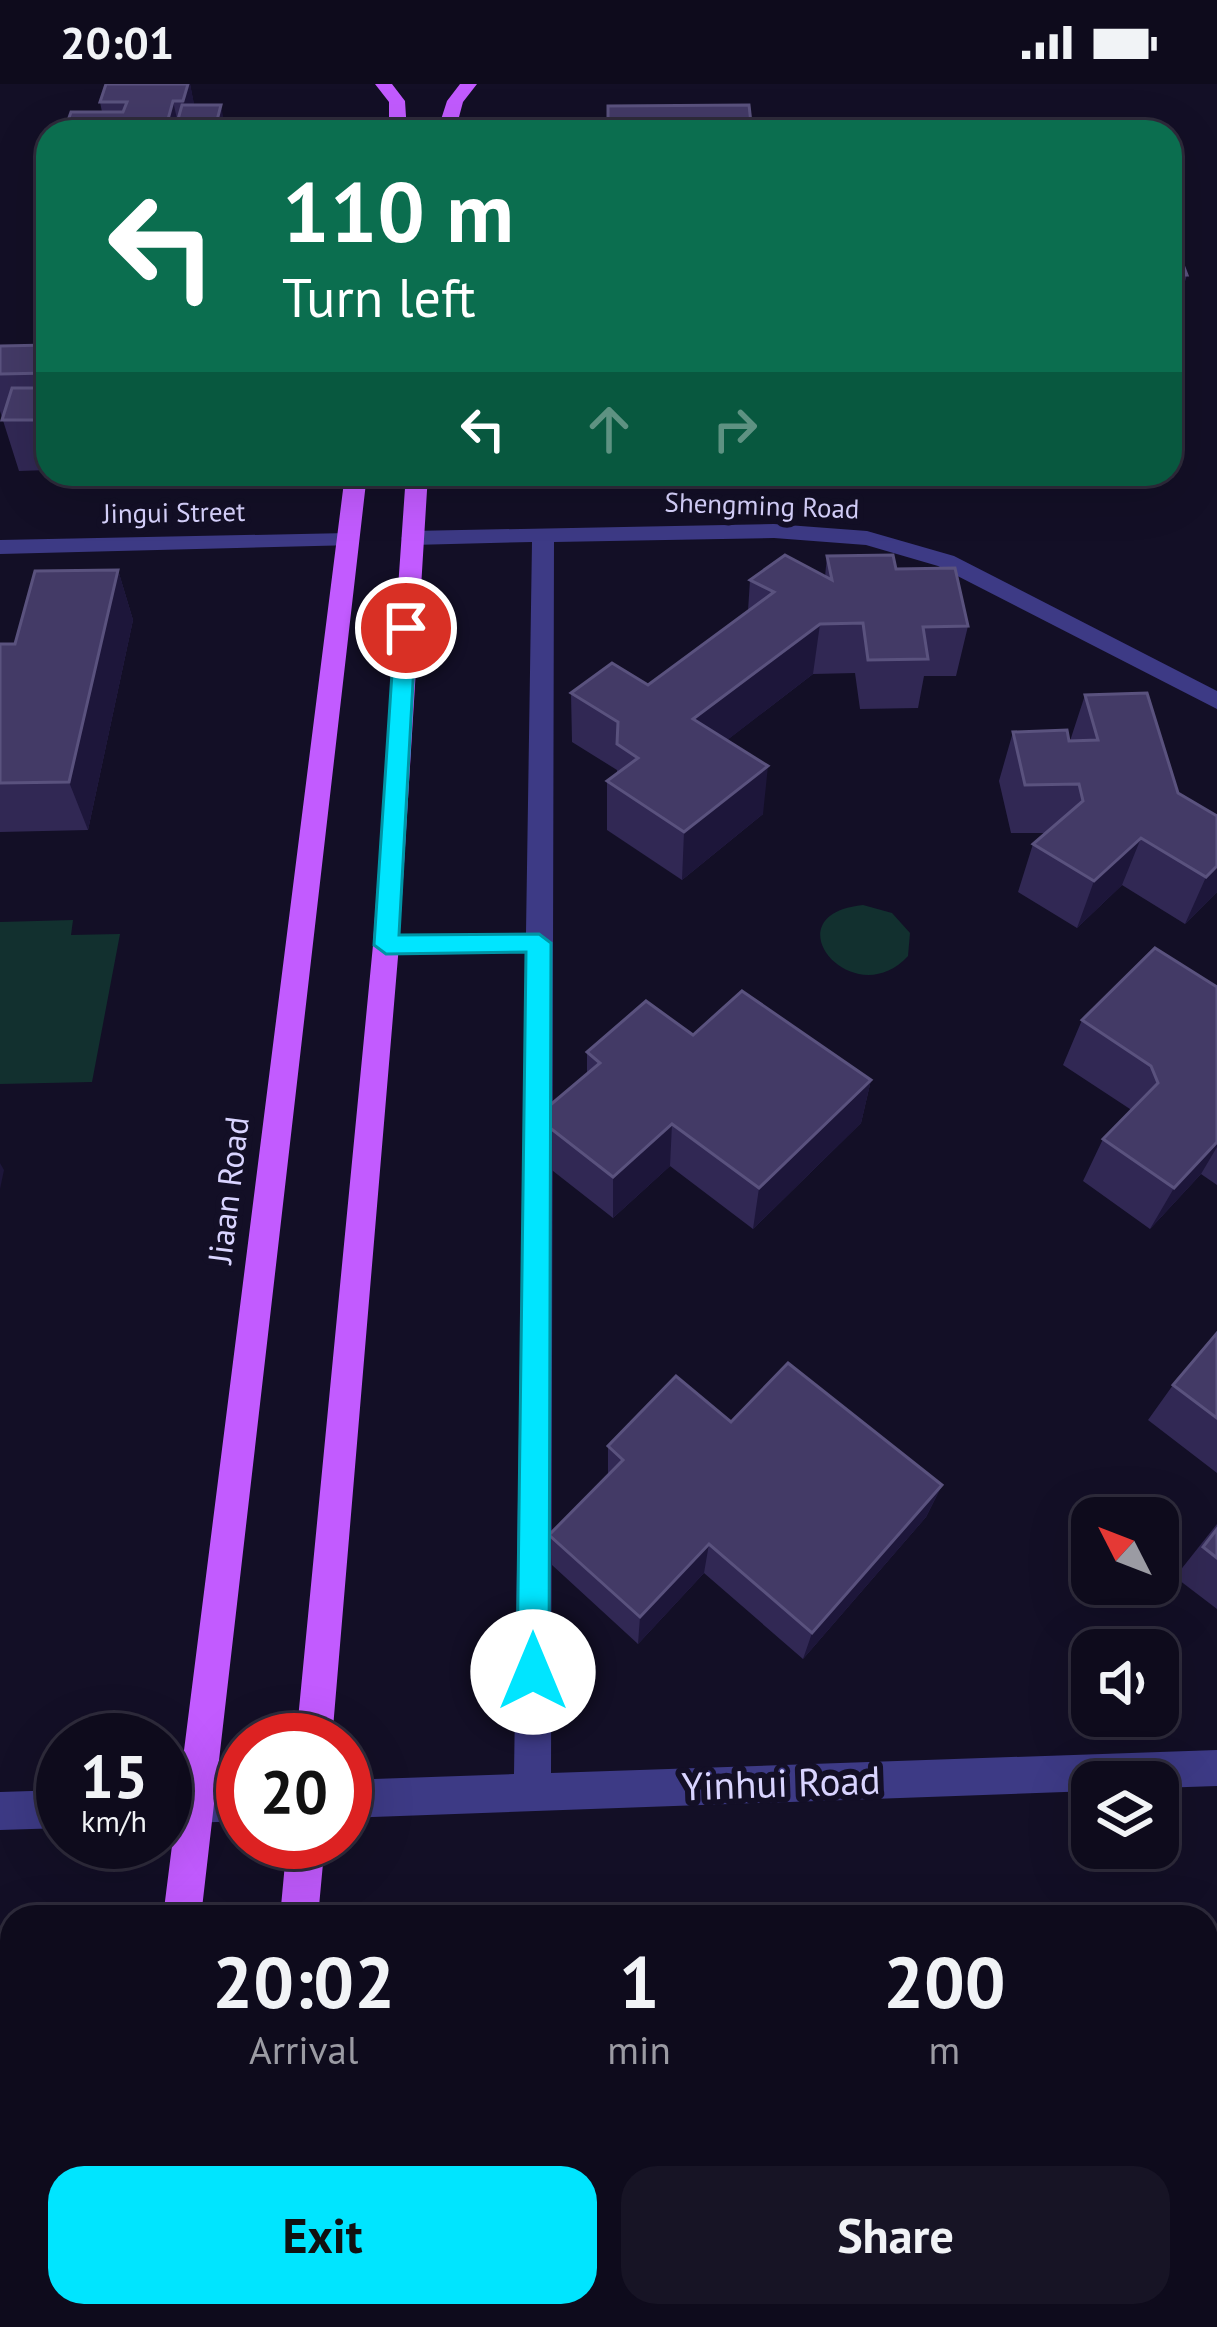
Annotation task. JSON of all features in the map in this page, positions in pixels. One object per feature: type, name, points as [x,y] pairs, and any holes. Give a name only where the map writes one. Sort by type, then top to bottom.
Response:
[{"type":"main road","points":[[382,84],[397,101],[398,120]]},
{"type":"main road","points":[[449,120],[455,101],[469,84]]},
{"type":"main road","name":"Jiaan Road","points":[[192,1715],[355,486]]},
{"type":"main road","points":[[316,1713],[386,945],[416,486]]},
{"type":"main road","name":"Jiaan Road","points":[[181,1869],[182,1905]]},
{"type":"main road","points":[[300,1905],[303,1869]]},
{"type":"street","name":"Shengming Road","points":[[412,538],[804,532],[894,544],[975,575],[1217,701]]},
{"type":"street","points":[[532,1792],[543,535]]},
{"type":"street","name":"Jingui Street","points":[[0,547],[348,540]]},
{"type":"street","points":[[386,945],[539,943]]},
{"type":"street","name":"Yinhui Road","points":[[372,1797],[1217,1768]]},
{"type":"street","points":[[0,1811],[36,1810]]},
{"type":"green space","points":[[863,905],[892,913],[910,933],[908,956],[886,971],[864,975],[829,957],[821,941],[822,926],[835,913]]},
{"type":"green space","points":[[73,920],[71,935],[120,934],[92,1082],[0,1084],[0,922]]},
{"type":"building","points":[[106,84],[188,84],[183,101],[173,101],[168,120],[68,120],[71,112],[123,112],[127,102],[100,102]]},
{"type":"building","points":[[182,105],[221,105],[217,120],[178,120]]},
{"type":"building","points":[[749,105],[751,120],[608,120],[608,106]]},
{"type":"building","points":[[36,345],[36,373],[0,374],[0,346]]},
{"type":"building","points":[[12,388],[36,388],[36,420],[2,420]]},
{"type":"building","points":[[785,555],[832,580],[827,556],[893,555],[896,569],[955,568],[968,626],[923,627],[928,659],[868,660],[863,623],[820,624],[693,719],[768,766],[684,832],[607,781],[638,758],[617,744],[618,722],[571,693],[612,663],[648,685],[774,592],[750,580]]},
{"type":"building","points":[[118,570],[69,782],[0,783],[0,644],[15,644],[35,571]]},
{"type":"building","points":[[1147,693],[1178,793],[1217,816],[1217,866],[1206,877],[1141,838],[1094,881],[1033,844],[1083,801],[1079,784],[1025,785],[1013,732],[1067,730],[1069,741],[1098,740],[1085,695]]},
{"type":"building","points":[[1155,948],[1217,987],[1217,1142],[1174,1188],[1103,1139],[1158,1083],[1151,1066],[1082,1020]]},
{"type":"building","points":[[742,991],[871,1080],[759,1188],[672,1124],[613,1177],[536,1117],[600,1063],[587,1052],[646,1001],[693,1035]]},
{"type":"building","points":[[1217,1333],[1217,1418],[1173,1385]]},
{"type":"building","points":[[788,1363],[942,1485],[812,1633],[709,1544],[640,1617],[549,1535],[623,1460],[608,1446],[676,1376],[731,1422]]},
{"type":"building","points":[[1217,1529],[1217,1558],[1203,1547]]},
{"type":"route","points":[[406,628],[386,945],[539,943],[533,1672]]}]
